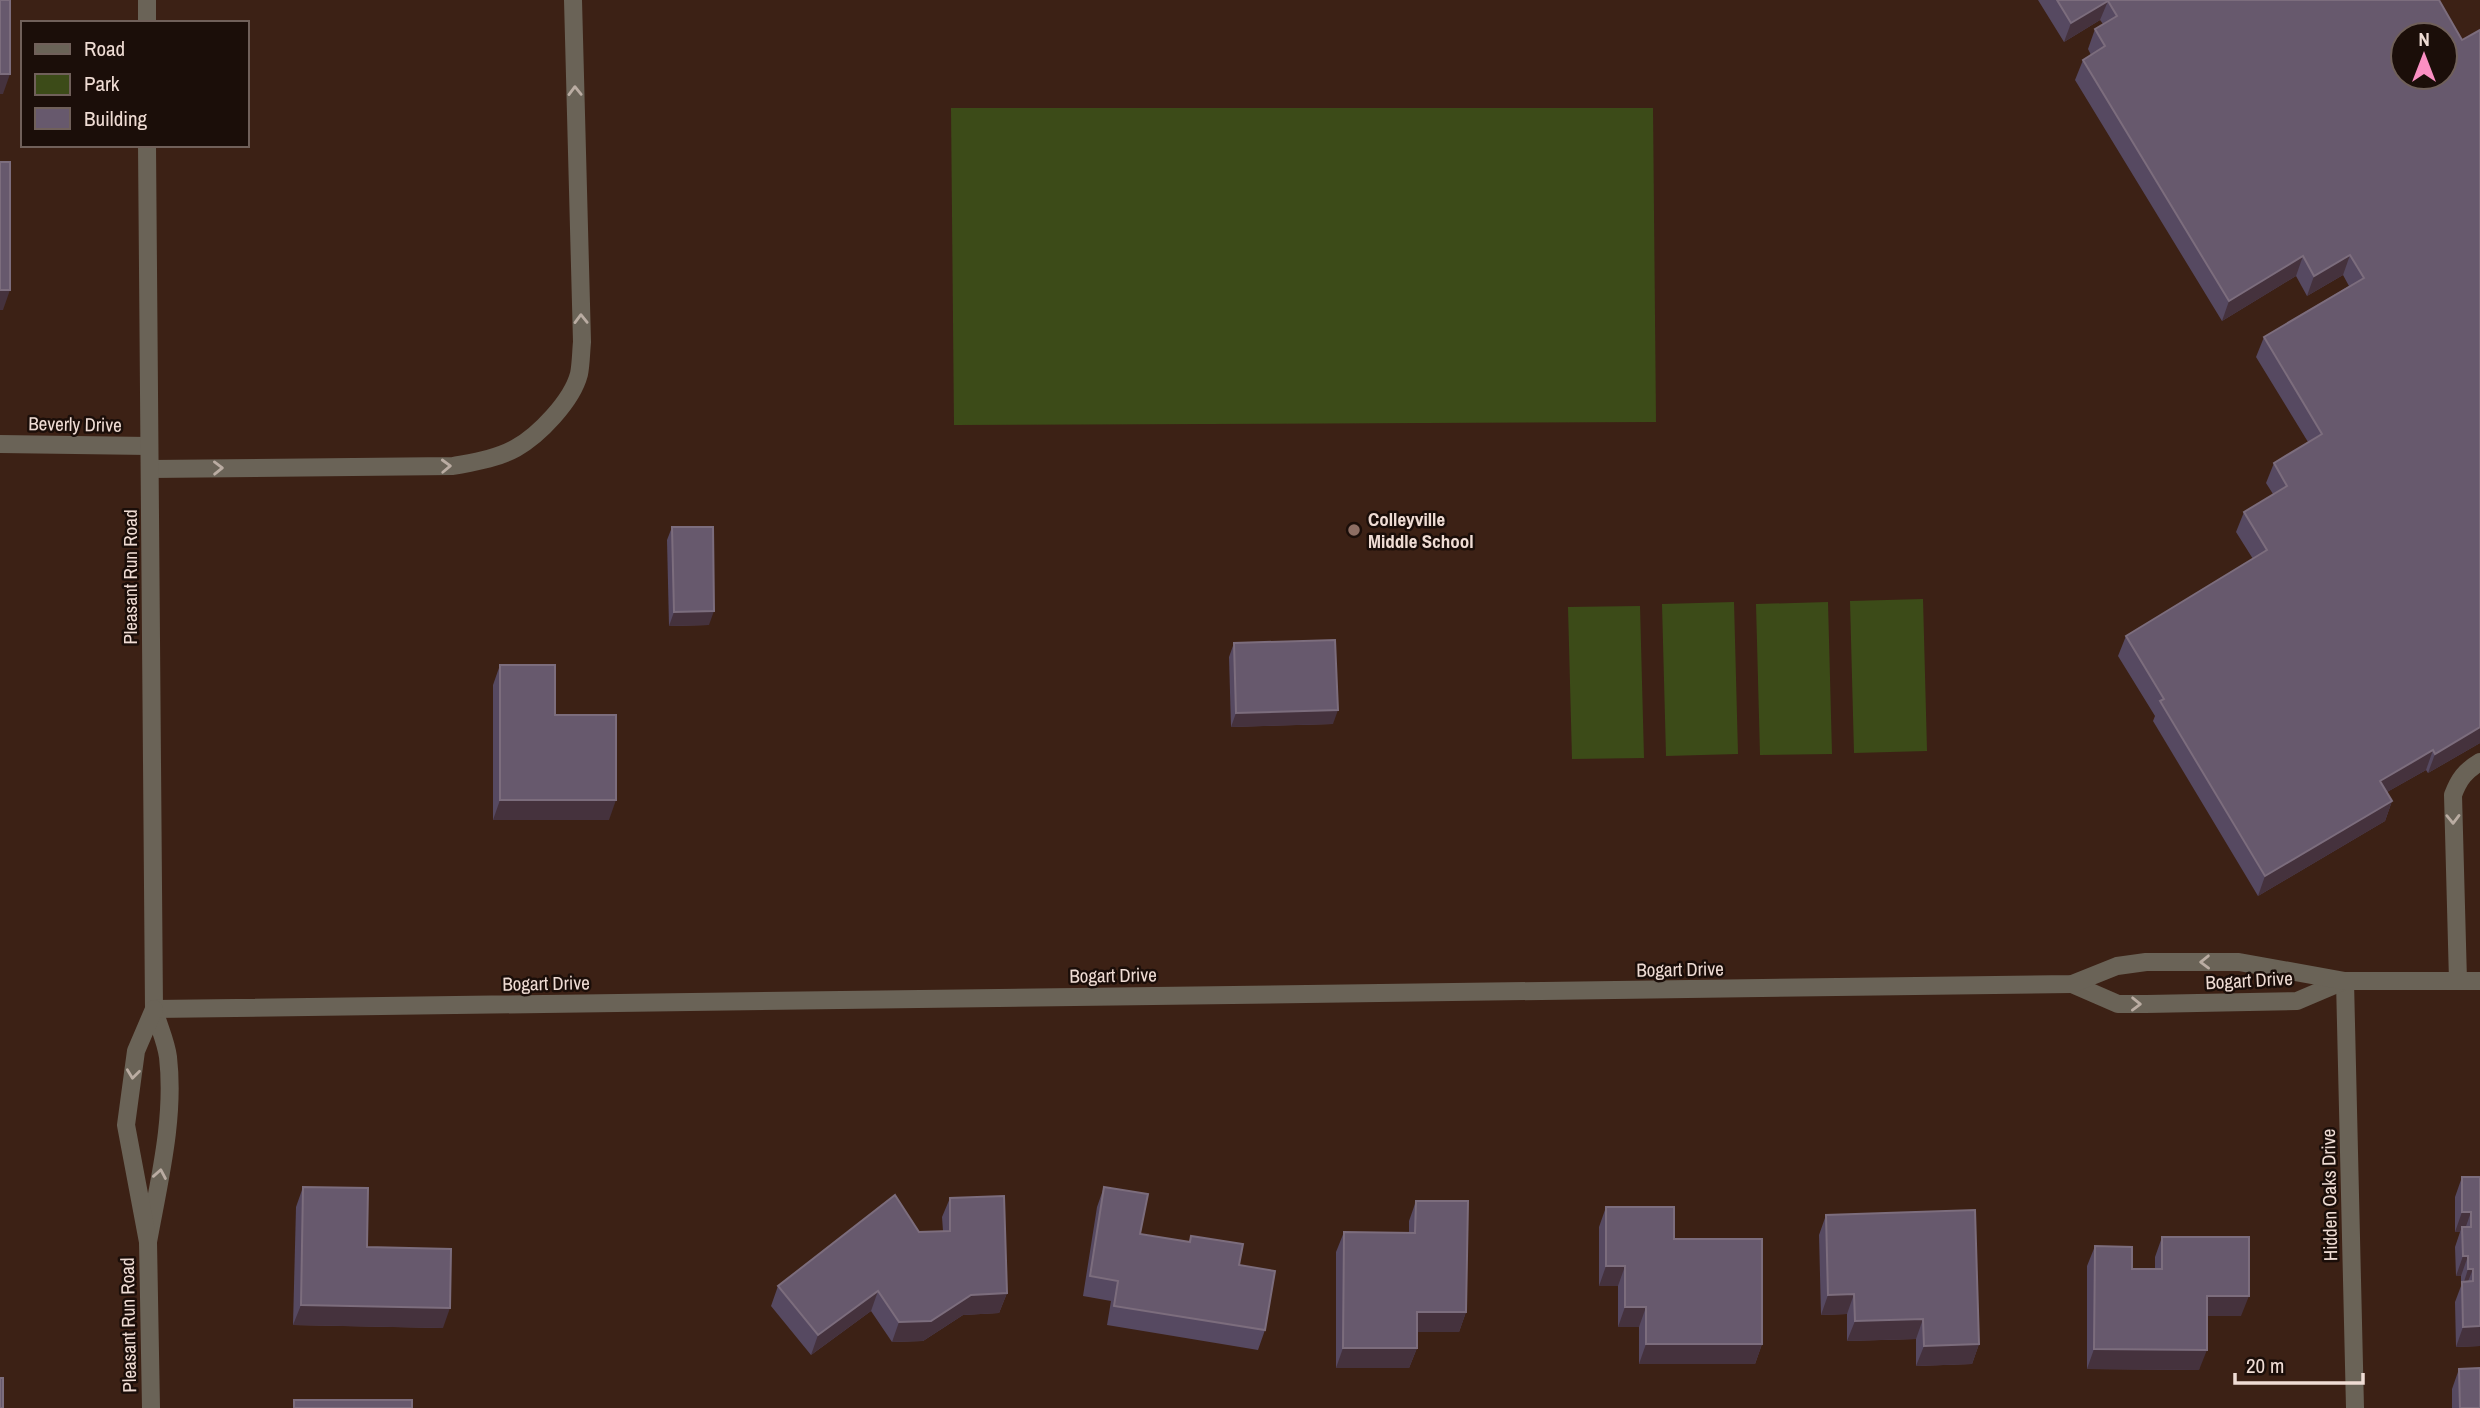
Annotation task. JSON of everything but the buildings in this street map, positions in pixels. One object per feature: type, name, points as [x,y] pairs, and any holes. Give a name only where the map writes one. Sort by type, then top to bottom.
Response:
[{"type":"street","points":[[147,0],[147,21]]},
{"type":"street","points":[[150,470],[453,466],[484,461],[516,448],[541,429],[564,403],[579,376],[582,342],[573,0]]},
{"type":"street","name":"Pleasant Run Road","points":[[148,147],[154,1009],[167,1056],[168,1127],[148,1242]]},
{"type":"street","name":"Beverly Drive","points":[[0,444],[149,446]]},
{"type":"street","points":[[2458,981],[2453,795],[2463,775],[2480,762]]},
{"type":"street","name":"Bogart Drive","points":[[154,1009],[2072,984],[2117,966],[2146,962],[2239,962],[2345,981],[2480,981]]},
{"type":"street","name":"Bogart Drive","points":[[2072,984],[2118,1004],[2146,1004],[2297,1001],[2345,981]]},
{"type":"street","name":"Hidden Oaks Drive","points":[[2345,981],[2355,1408]]},
{"type":"street","name":"Pleasant Run Road","points":[[151,1408],[148,1242],[126,1125],[136,1051],[154,1009]]},
{"type":"green space","points":[[951,108],[1653,108],[1656,422],[954,425]]},
{"type":"green space","points":[[1923,599],[1927,751],[1854,753],[1850,601]]},
{"type":"green space","points":[[1734,602],[1738,754],[1666,756],[1662,604]]},
{"type":"green space","points":[[1828,602],[1832,754],[1760,755],[1756,604]]},
{"type":"green space","points":[[1640,606],[1644,758],[1572,759],[1568,607]]},
{"type":"place","name":"Colleyville Middle School","points":[[1354,530]]}]
